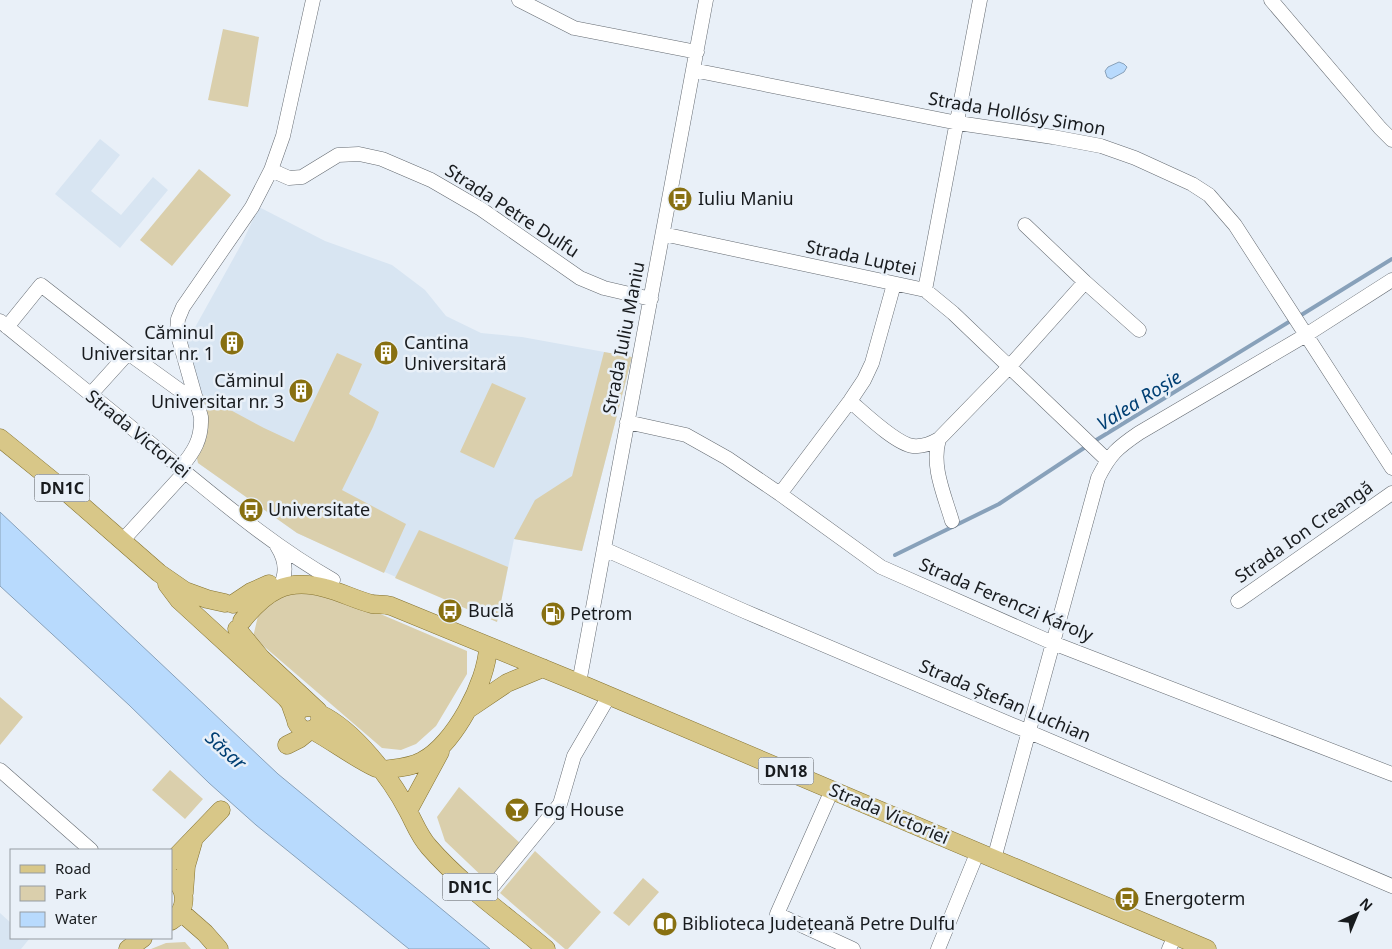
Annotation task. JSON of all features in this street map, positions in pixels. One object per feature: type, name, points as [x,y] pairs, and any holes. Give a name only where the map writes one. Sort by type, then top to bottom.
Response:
[{"type":"main road","name":"DN1C","points":[[0,438],[64,490],[159,573],[186,591],[207,599],[229,604]]},
{"type":"main road","name":"DN1C","points":[[159,573],[179,600],[286,698],[303,725],[358,760],[381,770]]},
{"type":"main road","name":"Strada Victoriei","points":[[229,604],[251,592],[283,579],[306,576],[333,580],[377,596],[384,604]]},
{"type":"main road","name":"Strada Victoriei","points":[[240,625],[255,604],[267,595],[280,588],[294,585],[306,584],[324,587],[374,604],[384,604],[579,682],[978,851],[1172,942],[1207,949]]},
{"type":"main road","points":[[179,600],[191,605],[221,631],[226,633],[240,625],[241,611],[229,604],[220,605],[214,612],[214,624]]},
{"type":"main road","name":"DN1C","points":[[240,625],[261,658],[316,710],[336,723],[367,751],[408,811],[420,837],[442,862],[546,949]]},
{"type":"main road","points":[[408,811],[443,747],[468,710],[486,667],[488,647]]},
{"type":"main road","points":[[468,710],[507,683],[543,668]]},
{"type":"main road","points":[[288,744],[290,736],[303,725],[318,725],[320,720],[316,710]]},
{"type":"main road","points":[[381,770],[416,764],[443,747]]},
{"type":"main road","points":[[172,861],[221,810]]},
{"type":"main road","points":[[194,840],[186,866],[184,906],[176,917],[205,932],[219,949]]},
{"type":"main road","points":[[172,878],[179,883],[184,893]]},
{"type":"main road","points":[[127,949],[142,939]]},
{"type":"street","points":[[122,541],[183,470],[199,440],[201,417],[177,332],[178,319],[183,307],[252,207],[271,170],[283,136],[313,0]]},
{"type":"street","points":[[519,0],[574,28],[697,52]]},
{"type":"street","points":[[546,14],[550,0]]},
{"type":"street","name":"Strada Iuliu Maniu","points":[[579,682],[706,0]]},
{"type":"street","points":[[925,290],[980,0]]},
{"type":"street","points":[[1271,0],[1392,140]]},
{"type":"street","name":"Strada Hollósy Simon","points":[[693,70],[958,123],[1101,146],[1142,161],[1192,184],[1209,195],[1235,225],[1392,468]]},
{"type":"street","name":"Strada Petre Dulfu","points":[[271,170],[289,178],[302,177],[338,156],[359,154],[382,159],[430,180],[481,209],[580,278],[604,288],[650,299]]},
{"type":"street","points":[[1025,225],[1139,330]]},
{"type":"street","name":"Strada Luptei","points":[[663,234],[925,290],[953,313],[1107,460]]},
{"type":"street","points":[[994,859],[1098,478],[1107,460],[1119,446],[1299,324],[1392,280]]},
{"type":"street","points":[[850,401],[902,442],[913,446],[925,445],[939,439],[1009,367],[1085,282]]},
{"type":"street","points":[[780,494],[850,401],[872,363],[894,284]]},
{"type":"street","points":[[4,324],[41,285],[128,353],[196,402]]},
{"type":"street","name":"Strada Victoriei","points":[[4,324],[277,545],[333,580]]},
{"type":"street","points":[[90,395],[128,353]]},
{"type":"street","name":"Strada Ferenczi Károly","points":[[627,422],[686,435],[726,458],[780,494],[872,562],[1053,643],[1392,774]]},
{"type":"street","points":[[939,439],[935,452],[938,471],[952,521]]},
{"type":"street","name":"Strada Ion Creangă","points":[[1238,601],[1392,493]]},
{"type":"street","points":[[277,545],[285,564],[283,579]]},
{"type":"street","name":"Strada Ștefan Luchian","points":[[604,549],[744,611],[1392,886]]},
{"type":"street","points":[[484,898],[560,804],[571,763],[609,696]]},
{"type":"street","points":[[0,770],[90,849]]},
{"type":"street","points":[[832,790],[777,914],[853,949]]},
{"type":"street","points":[[938,949],[978,851]]},
{"type":"shaded area","points":[[100,139],[120,155],[91,191],[121,215],[153,177],[168,190],[120,248],[55,194]]},
{"type":"shaded area","points":[[259,207],[325,241],[392,265],[425,290],[446,316],[481,333],[522,337],[632,357],[582,551],[514,539],[497,622],[297,533],[198,463],[197,458],[200,447],[187,352],[188,340],[242,243]]},
{"type":"shaded area","points":[[0,913],[10,922],[10,939],[29,939],[21,949],[0,949]]},
{"type":"green space","points":[[223,29],[259,37],[248,107],[208,100]]},
{"type":"green space","points":[[199,169],[231,195],[172,266],[140,240]]},
{"type":"green space","points":[[604,352],[632,357],[582,551],[514,539],[535,500],[572,476]]},
{"type":"green space","points":[[337,353],[362,364],[349,394],[379,412],[342,490],[406,524],[384,573],[297,533],[198,463],[197,458],[200,447],[197,392],[294,442]]},
{"type":"green space","points":[[492,383],[526,398],[494,468],[460,452]]},
{"type":"green space","points":[[419,530],[508,567],[497,622],[395,578]]},
{"type":"green space","points":[[291,592],[336,595],[467,651],[467,674],[436,726],[416,744],[401,750],[382,748],[253,637],[258,616],[276,599]]},
{"type":"green space","points":[[0,697],[23,717],[0,745]]},
{"type":"green space","points":[[170,770],[203,799],[185,819],[152,790]]},
{"type":"green space","points":[[459,787],[521,844],[488,882],[445,841],[437,817]]},
{"type":"green space","points":[[535,851],[601,912],[568,949],[565,949],[500,893]]},
{"type":"green space","points":[[643,878],[659,892],[629,926],[613,913]]},
{"type":"green space","points":[[185,942],[191,949],[151,949],[166,943]]},
{"type":"water","points":[[1119,62],[1127,67],[1124,72],[1111,79],[1107,77],[1105,71],[1108,67]]},
{"type":"water","name":"Săsar","points":[[0,512],[278,774],[490,949],[409,949],[256,825],[0,586]]},
{"type":"waterway","name":"Valea Roșie","points":[[1298,317],[1392,259]]},
{"type":"waterway","name":"Valea Roșie","points":[[1093,442],[1292,320]]},
{"type":"waterway","name":"Valea Roșie","points":[[895,555],[999,504],[1087,446]]},
{"type":"place","name":"Iuliu Maniu","points":[[680,199]]},
{"type":"place","name":"Căminul Universitar nr. 1","points":[[232,343]]},
{"type":"place","name":"Cantina Universitară","points":[[386,353]]},
{"type":"place","name":"Căminul Universitar nr. 3","points":[[301,391]]},
{"type":"place","name":"Universitate","points":[[251,510]]},
{"type":"place","name":"Buclă","points":[[450,611]]},
{"type":"place","name":"Petrom","points":[[553,614]]},
{"type":"place","name":"Fog House","points":[[517,810]]},
{"type":"place","name":"Energoterm","points":[[1127,899]]},
{"type":"place","name":"Biblioteca Județeană Petre Dulfu","points":[[665,924]]}]
